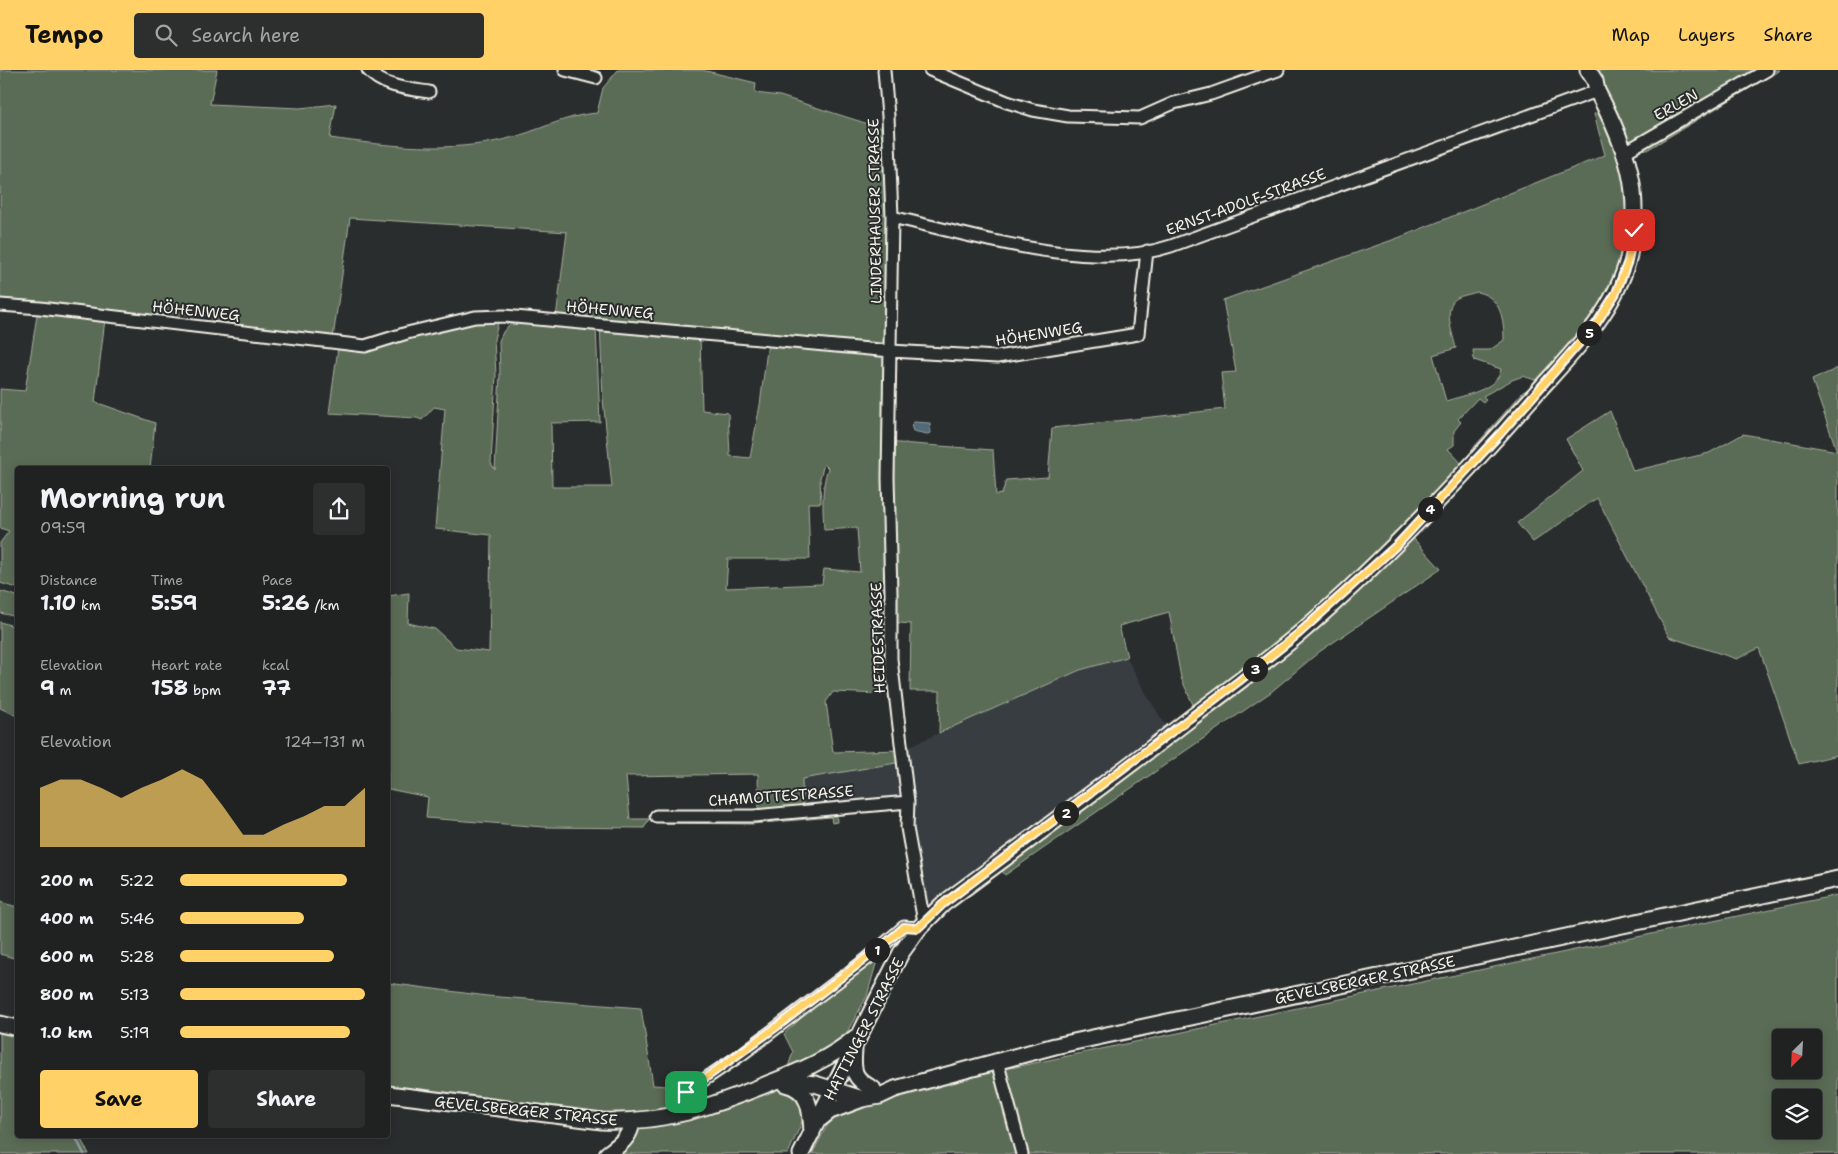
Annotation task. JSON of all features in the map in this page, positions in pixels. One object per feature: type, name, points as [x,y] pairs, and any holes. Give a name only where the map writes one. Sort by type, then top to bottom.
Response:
[{"type":"main road","name":"HATTINGER STRASSE","points":[[1580,70],[1588,84],[1597,91]]},
{"type":"main road","name":"HATTINGER STRASSE","points":[[801,1154],[901,953],[921,925],[943,904],[1143,755],[1298,634],[1398,544],[1500,434],[1596,324],[1616,293],[1628,261],[1634,230],[1635,204],[1625,152],[1597,91],[1595,81],[1588,70]]},
{"type":"main road","name":"GEVELSBERGER STRASSE","points":[[774,1082],[836,1084],[858,1088],[868,1094],[895,1089],[997,1061],[1114,1033],[1838,879]]},
{"type":"main road","points":[[0,1024],[15,1027]]},
{"type":"main road","name":"GEVELSBERGER STRASSE","points":[[390,1094],[567,1118],[632,1122],[683,1114],[720,1103],[799,1071],[841,1049],[861,1033]]},
{"type":"main road","points":[[814,1127],[830,1111],[868,1094],[853,1069],[854,1048]]},
{"type":"main road","name":"GEVELSBERGER STRASSE","points":[[799,1071],[819,1074],[836,1084]]},
{"type":"main road","name":"HATTINGER STRASSE","points":[[774,1082],[792,1085],[805,1095],[814,1127]]},
{"type":"main road","points":[[608,1154],[626,1137],[632,1122]]},
{"type":"street","points":[[368,70],[373,76],[381,80],[404,88],[429,92]]},
{"type":"street","points":[[565,70],[596,78]]},
{"type":"street","name":"LINDERHAUSER STRASSE","points":[[884,70],[892,217],[891,351]]},
{"type":"street","points":[[930,70],[1007,102],[1033,110],[1068,116],[1140,118],[1174,103],[1211,94],[1278,70]]},
{"type":"street","name":"ERLEN","points":[[1625,152],[1767,70]]},
{"type":"street","name":"ERNST-ADOLF-STRASSE","points":[[892,217],[1045,251],[1092,255],[1147,252],[1171,246],[1597,91]]},
{"type":"street","name":"HÖHENWEG","points":[[0,305],[365,346],[407,333],[475,317],[504,316],[891,351],[997,357],[1138,334],[1147,252]]},
{"type":"street","name":"HEIDESTRASSE","points":[[891,351],[888,478],[891,659],[908,802],[908,828],[921,925]]},
{"type":"street","name":"CHAMOTTESTRASSE","points":[[656,816],[754,816],[908,802]]},
{"type":"street","name":"HATTINGER STRASSE","points":[[683,1114],[682,1106],[686,1092],[750,1048],[866,959],[904,927],[921,925]]},
{"type":"street","points":[[997,1061],[1022,1154]]},
{"type":"shaded area","points":[[1127,657],[1148,697],[1168,729],[922,914],[907,802],[803,811],[802,779],[902,762],[901,750],[1080,670]]},
{"type":"green space","points":[[0,70],[217,70],[210,104],[300,108],[336,104],[330,138],[396,146],[441,147],[485,143],[517,136],[562,120],[597,113],[603,88],[618,70],[702,70],[756,83],[755,93],[780,96],[884,129],[886,442],[993,450],[996,495],[1002,494],[1006,480],[1048,477],[1052,428],[1225,409],[1221,373],[1236,372],[1223,300],[1398,238],[1605,155],[1594,114],[1598,112],[1622,159],[1629,206],[1620,265],[1608,296],[1593,318],[1538,381],[1523,376],[1483,396],[1486,399],[1483,402],[1478,398],[1458,419],[1461,422],[1454,431],[1454,445],[1448,449],[1464,466],[1420,515],[1307,620],[1195,709],[1181,678],[1169,612],[1119,626],[1127,657],[1080,670],[939,733],[940,691],[910,691],[911,624],[877,621],[881,694],[833,692],[826,702],[833,752],[901,750],[902,762],[802,779],[803,811],[759,813],[758,774],[626,776],[630,819],[649,819],[644,828],[544,827],[426,818],[428,797],[390,789],[390,596],[409,593],[408,623],[435,629],[456,648],[489,652],[491,535],[435,529],[445,409],[434,407],[422,420],[417,418],[329,413],[338,348],[363,352],[451,327],[500,316],[494,339],[496,375],[491,463],[495,470],[500,374],[499,341],[503,332],[514,322],[596,327],[600,422],[551,423],[552,487],[612,487],[603,399],[600,323],[556,318],[567,232],[350,218],[333,338],[214,326],[211,316],[164,313],[160,320],[0,304]],"holes":[[[1477,292],[1485,295],[1500,310],[1504,340],[1490,350],[1473,350],[1474,360],[1501,369],[1499,376],[1494,382],[1479,391],[1446,401],[1433,355],[1456,348],[1451,329],[1450,307],[1457,298],[1462,296]],[[700,335],[768,342],[760,405],[750,458],[730,456],[728,413],[702,410]],[[824,464],[828,468],[823,491],[824,530],[857,528],[860,572],[824,569],[822,584],[726,588],[728,559],[810,559],[808,503],[821,503],[820,478]]]},
{"type":"green space","points":[[1592,70],[1780,70],[1647,150],[1631,144]]},
{"type":"green space","points":[[38,309],[105,319],[95,402],[155,423],[150,466],[15,466],[15,587],[0,583],[0,543],[9,531],[0,528],[0,389],[25,391]]},
{"type":"green space","points":[[1838,368],[1838,755],[1799,764],[1759,648],[1737,659],[1669,637],[1597,498],[1533,542],[1517,523],[1583,471],[1566,439],[1610,411],[1633,471],[1709,453],[1743,434],[1837,451],[1812,380]]},
{"type":"green space","points":[[1527,390],[1529,392],[1473,456],[1470,454],[1523,392]]},
{"type":"green space","points":[[1413,538],[1441,569],[1319,652],[1271,692],[1005,875],[1000,868],[1355,590]]},
{"type":"green space","points":[[0,591],[15,595],[15,617],[0,613]]},
{"type":"green space","points":[[0,622],[15,626],[15,715],[0,708]]},
{"type":"green space","points":[[836,811],[837,822],[832,823],[831,817],[752,824],[661,823],[661,819]]},
{"type":"green space","points":[[1838,895],[1838,1154],[812,1154],[835,1115],[934,1084]]},
{"type":"green space","points":[[0,902],[15,906],[15,958],[0,954]]},
{"type":"green space","points":[[878,957],[867,996],[846,1034],[832,1046],[788,1067],[793,1052],[784,1034],[812,1008]]},
{"type":"green space","points":[[390,983],[487,996],[641,1008],[653,1085],[683,1087],[685,1091],[679,1107],[649,1114],[593,1114],[390,1090]]},
{"type":"green space","points":[[0,1030],[15,1032],[15,1138],[80,1138],[89,1154],[0,1154]]},
{"type":"green space","points":[[778,1086],[795,1091],[805,1115],[788,1154],[613,1154],[639,1126]]},
{"type":"water","points":[[914,422],[930,423],[931,433],[913,431],[911,425]]},
{"type":"waterway","points":[[76,1138],[84,1154]]},
{"type":"route","points":[[686,1092],[742,1054],[904,927],[918,928],[943,904],[1239,681],[1298,634],[1348,590],[1398,544],[1500,434],[1596,324],[1616,293],[1628,261],[1634,230]]}]
